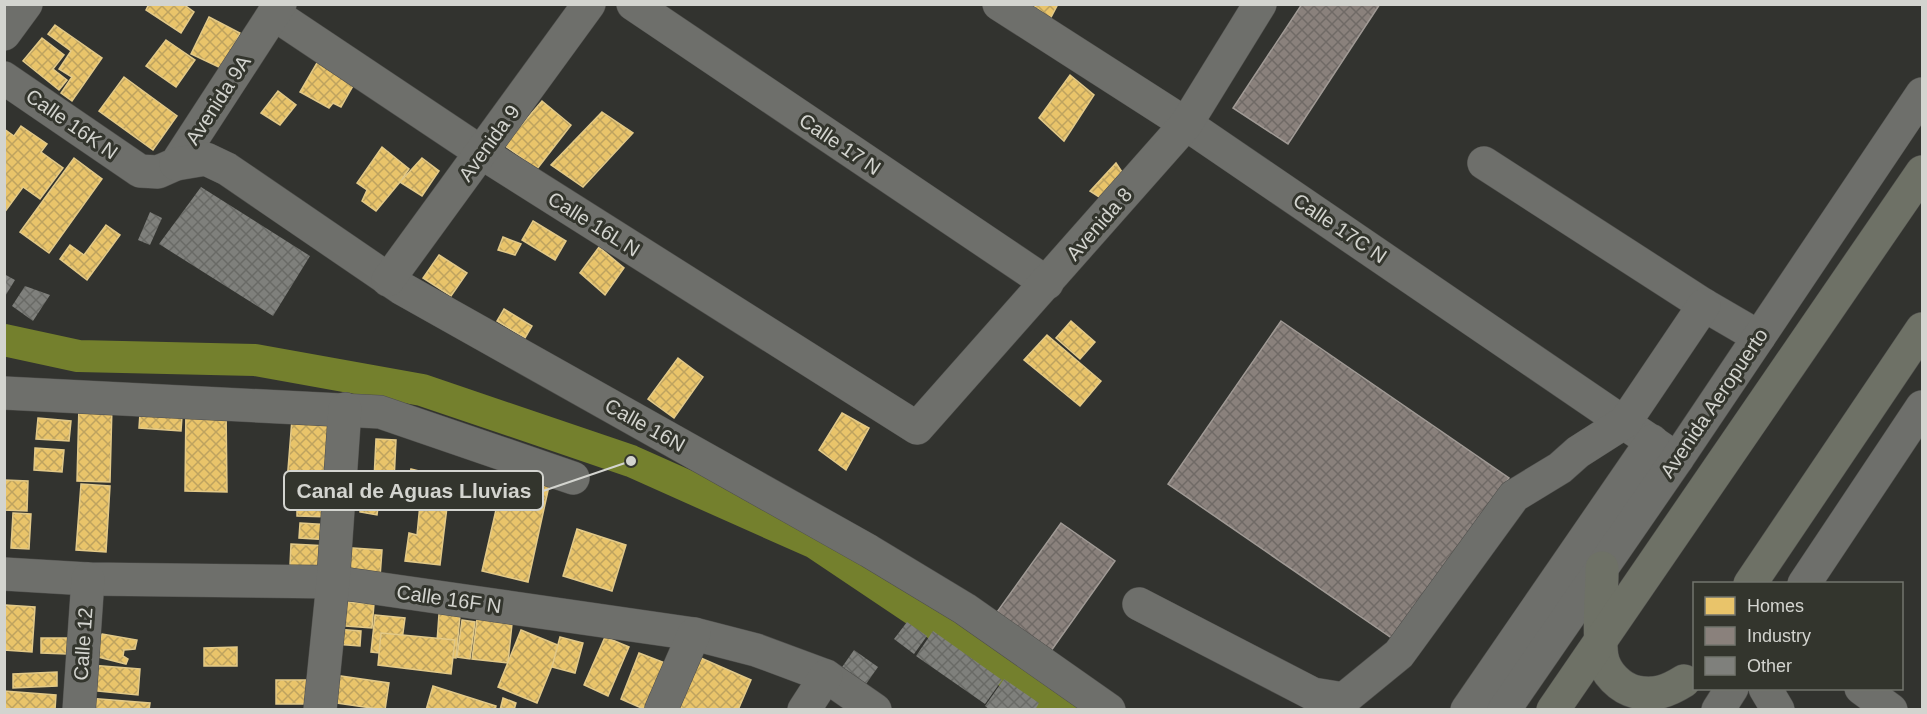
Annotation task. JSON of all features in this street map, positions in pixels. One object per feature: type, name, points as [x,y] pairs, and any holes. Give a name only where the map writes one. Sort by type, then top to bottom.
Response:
[{"type":"main road","name":"Avenida Aeropuerto","points":[[1553,710],[1923,172]]},
{"type":"main road","points":[[1751,582],[1923,329]]},
{"type":"main road","points":[[1602,568],[1603,658],[1612,677],[1627,690],[1647,694],[1667,691],[1689,673]]},
{"type":"main road","points":[[1665,710],[1689,673]]},
{"type":"street","points":[[4,34],[26,4]]},
{"type":"street","name":"Avenida 9","points":[[388,280],[589,4]]},
{"type":"street","name":"Calle 17 N","points":[[633,4],[1047,283]]},
{"type":"street","name":"Calle 17C N","points":[[999,4],[1186,124],[1664,450]]},
{"type":"street","name":"Avenida 8","points":[[917,428],[1186,124],[1260,4]]},
{"type":"street","name":"Calle 16L N","points":[[277,9],[482,153],[917,428]]},
{"type":"street","name":"Avenida 9A","points":[[140,171],[158,172],[176,164],[277,9]]},
{"type":"street","name":"Calle 16K N","points":[[4,78],[140,171]]},
{"type":"street","name":"Avenida Aeropuerto","points":[[1504,710],[1602,568],[1664,450],[1759,338],[1923,94]]},
{"type":"street","name":"Calle 16N","points":[[176,164],[206,159],[227,170],[388,280],[879,557],[965,609],[1109,710]]},
{"type":"street","points":[[1484,163],[1759,338]]},
{"type":"street","points":[[1139,604],[1313,694],[1344,699],[1400,654],[1514,496],[1560,468],[1578,452],[1625,422],[1704,305]]},
{"type":"street","points":[[4,393],[380,412],[573,478]]},
{"type":"street","points":[[1805,582],[1923,407]]},
{"type":"street","points":[[320,710],[333,582],[345,409]]},
{"type":"street","points":[[1467,710],[1664,450]]},
{"type":"street","name":"Calle 16F N","points":[[4,574],[88,579],[333,582],[694,634],[756,650],[826,676],[875,710]]},
{"type":"street","name":"Calle 12","points":[[79,710],[88,579]]},
{"type":"street","points":[[661,710],[694,634]]},
{"type":"street","points":[[804,710],[826,676]]},
{"type":"street","points":[[1719,710],[1731,690]]},
{"type":"street","points":[[1766,690],[1778,710]]},
{"type":"street","points":[[1864,690],[1891,710]]},
{"type":"building: Homes","points":[[149,4],[183,4],[194,12],[181,33],[146,10]]},
{"type":"building: Homes","points":[[1030,4],[1058,4],[1050,19]]},
{"type":"building: Homes","points":[[209,17],[240,33],[223,69],[191,54]]},
{"type":"building: Homes","points":[[55,25],[102,58],[72,101],[61,93],[72,77],[59,69],[71,51],[48,34]]},
{"type":"building: Homes","points":[[42,38],[64,55],[53,69],[67,80],[59,90],[23,61]]},
{"type":"building: Homes","points":[[166,40],[195,60],[176,87],[146,66]]},
{"type":"building: Homes","points":[[321,56],[358,77],[341,107],[333,103],[329,108],[300,92]]},
{"type":"building: Homes","points":[[1070,75],[1094,95],[1064,141],[1039,118]]},
{"type":"building: Homes","points":[[124,77],[177,116],[153,150],[99,111]]},
{"type":"building: Homes","points":[[278,91],[296,105],[280,125],[261,113]]},
{"type":"building: Homes","points":[[542,101],[571,125],[537,169],[504,145]]},
{"type":"building: Homes","points":[[602,112],[633,133],[583,187],[551,165]]},
{"type":"building: Homes","points":[[21,126],[47,144],[41,152],[63,168],[40,199],[23,187],[4,213],[4,129],[14,136]]},
{"type":"building: Homes","points":[[382,147],[409,169],[376,211],[362,201],[367,190],[357,183]]},
{"type":"building: Homes","points":[[74,158],[102,179],[49,253],[20,232]]},
{"type":"building: Homes","points":[[422,158],[439,171],[422,196],[400,182]]},
{"type":"building: Homes","points":[[1116,163],[1130,184],[1113,206],[1090,191]]},
{"type":"building: Homes","points":[[533,221],[566,241],[555,260],[522,240]]},
{"type":"building: Homes","points":[[106,225],[120,235],[87,280],[60,259],[70,245],[84,255]]},
{"type":"building: Homes","points":[[503,237],[521,244],[515,255],[498,250]]},
{"type":"building: Homes","points":[[599,247],[624,268],[605,295],[580,273]]},
{"type":"building: Homes","points":[[439,255],[467,273],[451,296],[423,278]]},
{"type":"building: Homes","points":[[504,309],[532,326],[525,338],[497,321]]},
{"type":"building: Homes","points":[[1071,321],[1095,342],[1080,359],[1056,338]]},
{"type":"building: Homes","points":[[1047,335],[1101,381],[1080,406],[1024,360]]},
{"type":"building: Homes","points":[[678,358],[703,377],[674,418],[648,399]]},
{"type":"building: Homes","points":[[141,399],[183,402],[181,431],[139,428]]},
{"type":"building: Homes","points":[[79,405],[112,406],[110,482],[77,481]]},
{"type":"building: Homes","points":[[186,405],[226,407],[227,492],[185,491]]},
{"type":"building: Homes","points":[[842,413],[869,428],[846,470],[819,450]]},
{"type":"building: Homes","points":[[38,418],[71,421],[69,441],[36,439]]},
{"type":"building: Homes","points":[[292,419],[334,422],[330,485],[287,482]]},
{"type":"building: Homes","points":[[376,439],[396,440],[394,481],[374,480]]},
{"type":"building: Homes","points":[[35,448],[64,450],[62,472],[34,470]]},
{"type":"building: Homes","points":[[506,466],[523,469],[517,479],[549,486],[528,582],[482,571]]},
{"type":"building: Homes","points":[[411,469],[427,473],[425,482],[436,484],[431,501],[412,496],[416,481],[408,479]]},
{"type":"building: Homes","points":[[4,480],[28,481],[27,511],[4,510]]},
{"type":"building: Homes","points":[[81,484],[110,486],[106,552],[76,550]]},
{"type":"building: Homes","points":[[297,489],[332,490],[331,517],[297,516]]},
{"type":"building: Homes","points":[[363,490],[380,493],[377,515],[360,512]]},
{"type":"building: Homes","points":[[420,504],[447,507],[440,565],[405,561],[409,533],[417,535]]},
{"type":"building: Homes","points":[[13,513],[31,514],[29,549],[11,548]]},
{"type":"building: Homes","points":[[300,523],[332,525],[331,540],[299,538]]},
{"type":"building: Homes","points":[[577,529],[626,545],[612,591],[563,576]]},
{"type":"building: Homes","points":[[291,544],[329,546],[328,568],[290,566]]},
{"type":"building: Homes","points":[[338,547],[382,550],[380,577],[337,575]]},
{"type":"building: Homes","points":[[334,601],[374,604],[372,628],[332,625]]},
{"type":"building: Homes","points":[[5,605],[35,607],[32,652],[4,650]]},
{"type":"building: Homes","points":[[439,614],[460,616],[456,658],[436,656]]},
{"type":"building: Homes","points":[[375,615],[405,618],[400,655],[371,652]]},
{"type":"building: Homes","points":[[477,619],[512,624],[508,663],[472,659]]},
{"type":"building: Homes","points":[[462,620],[475,622],[470,659],[457,657]]},
{"type":"building: Homes","points":[[335,629],[361,631],[360,646],[334,644]]},
{"type":"building: Homes","points":[[521,630],[560,646],[537,703],[498,687]]},
{"type":"building: Homes","points":[[381,633],[455,640],[451,674],[378,665]]},
{"type":"building: Homes","points":[[102,634],[137,640],[135,649],[124,650],[123,656],[128,659],[126,664],[94,656]]},
{"type":"building: Homes","points":[[560,637],[583,643],[575,673],[552,667]]},
{"type":"building: Homes","points":[[605,637],[629,647],[608,696],[584,685]]},
{"type":"building: Homes","points":[[41,638],[68,638],[67,654],[41,653]]},
{"type":"building: Homes","points":[[237,647],[237,666],[204,666],[204,648]]},
{"type":"building: Homes","points":[[639,653],[670,665],[646,710],[621,699]]},
{"type":"building: Homes","points":[[694,655],[751,680],[738,710],[670,710]]},
{"type":"building: Homes","points":[[90,665],[140,669],[138,695],[88,690]]},
{"type":"building: Homes","points":[[57,672],[57,686],[13,688],[13,674]]},
{"type":"building: Homes","points":[[334,675],[389,683],[385,710],[330,702]]},
{"type":"building: Homes","points":[[276,680],[309,680],[309,704],[276,704]]},
{"type":"building: Homes","points":[[433,686],[496,706],[495,710],[426,710]]},
{"type":"building: Homes","points":[[4,691],[56,695],[55,710],[4,710]]},
{"type":"building: Homes","points":[[87,698],[150,703],[149,710],[86,710]]},
{"type":"building: Homes","points":[[503,698],[516,703],[514,710],[500,710]]},
{"type":"building: Industry","points":[[1302,4],[1380,4],[1288,144],[1233,108]]},
{"type":"building: Industry","points":[[1281,321],[1509,478],[1396,641],[1168,484]]},
{"type":"building: Industry","points":[[1061,523],[1115,561],[1051,651],[997,612]]},
{"type":"building: Other","points":[[201,187],[310,256],[273,316],[159,244]]},
{"type":"building: Other","points":[[150,212],[162,218],[150,245],[138,240]]},
{"type":"building: Other","points":[[4,274],[15,280],[4,298]]},
{"type":"building: Other","points":[[25,286],[50,295],[33,321],[12,306]]},
{"type":"building: Other","points":[[907,622],[927,636],[914,654],[894,639]]},
{"type":"building: Other","points":[[933,631],[1002,680],[985,704],[916,656]]},
{"type":"building: Other","points":[[854,650],[878,667],[864,687],[840,670]]},
{"type":"building: Other","points":[[1004,679],[1039,703],[1035,710],[990,710],[985,706]]},
{"type":"waterway","points":[[4,340],[78,356],[255,360],[422,390],[631,461],[815,543],[1064,710]]},
{"type":"place","name":"Canal de Aguas Lluvias","points":[[631,461]]}]
